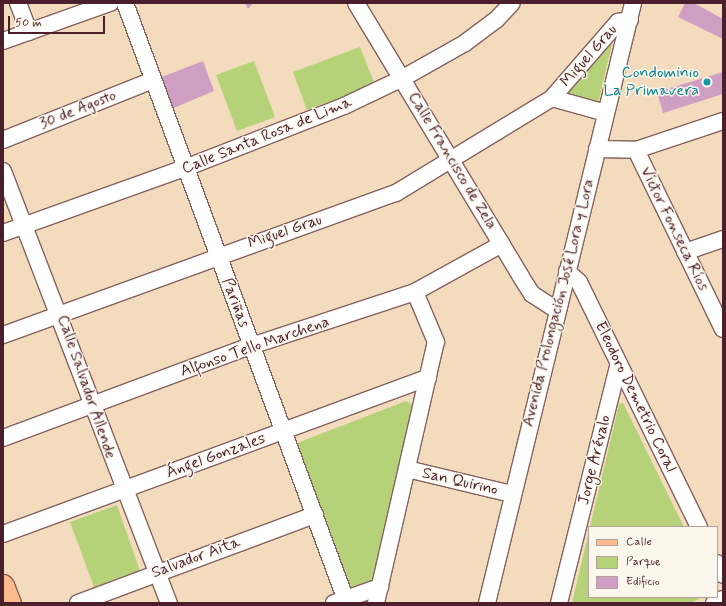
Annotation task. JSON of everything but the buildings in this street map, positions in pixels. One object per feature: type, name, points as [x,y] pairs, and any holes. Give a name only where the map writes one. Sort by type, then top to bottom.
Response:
[{"type":"main road","points":[[3,585],[10,603]]},
{"type":"street","points":[[18,3],[29,32]]},
{"type":"street","points":[[3,41],[110,3]]},
{"type":"street","name":"Pariñas","points":[[125,3],[216,256],[315,515],[342,602]]},
{"type":"street","name":"Calle Santa Rosa de Lima","points":[[3,233],[185,168],[344,106],[403,78],[465,43],[496,20],[512,3]]},
{"type":"street","name":"Avenida Prolongación José Lora y Lora","points":[[487,603],[512,494],[633,3]]},
{"type":"street","name":"Calle Francisco de Zela","points":[[358,4],[532,294],[557,310]]},
{"type":"street","name":"Miguel Grau","points":[[3,335],[61,315],[216,256],[374,202],[452,161],[552,98],[618,22],[630,20]]},
{"type":"street","name":"30 de Agosto","points":[[3,140],[153,80]]},
{"type":"street","name":"Miguel Grau","points":[[552,98],[606,114]]},
{"type":"street","points":[[598,149],[636,150],[723,121]]},
{"type":"street","name":"Víctor Fonseca Ríos","points":[[636,150],[723,329]]},
{"type":"street","name":"Calle Salvador Allende","points":[[3,171],[27,225],[61,315],[123,490],[155,572],[169,603]]},
{"type":"street","points":[[685,252],[723,239]]},
{"type":"street","name":"Alfonso Tello Marchena","points":[[3,438],[251,346],[415,292],[502,244]]},
{"type":"street","name":"Eleodoro Demetrio Coral","points":[[567,271],[579,282],[699,526]]},
{"type":"street","points":[[376,603],[436,342],[415,292]]},
{"type":"street","name":"Jorge Arévalo","points":[[559,603],[619,364]]},
{"type":"street","name":"Ángel Gonzales","points":[[3,534],[428,378]]},
{"type":"street","name":"San Quirino","points":[[407,469],[512,494]]},
{"type":"street","name":"Salvador Aita","points":[[78,603],[155,572],[315,515]]},
{"type":"street","points":[[718,565],[723,576]]},
{"type":"street","points":[[342,602],[380,587]]},
{"type":"street","points":[[714,603],[723,599]]},
{"type":"green space","points":[[609,43],[612,44],[598,104],[565,94]]},
{"type":"green space","points":[[360,47],[375,85],[307,110],[293,72]]},
{"type":"green space","points":[[254,61],[275,117],[237,131],[216,75]]},
{"type":"green space","points":[[406,401],[415,406],[373,587],[351,594],[297,443]]},
{"type":"green space","points":[[623,403],[684,526],[590,526],[619,404]]},
{"type":"green space","points":[[117,505],[140,571],[94,587],[70,522]]},
{"type":"green space","points":[[588,535],[588,598],[701,598],[691,603],[572,603]]},
{"type":"place","name":"Condominio La Primavera","points":[[707,82]]}]
